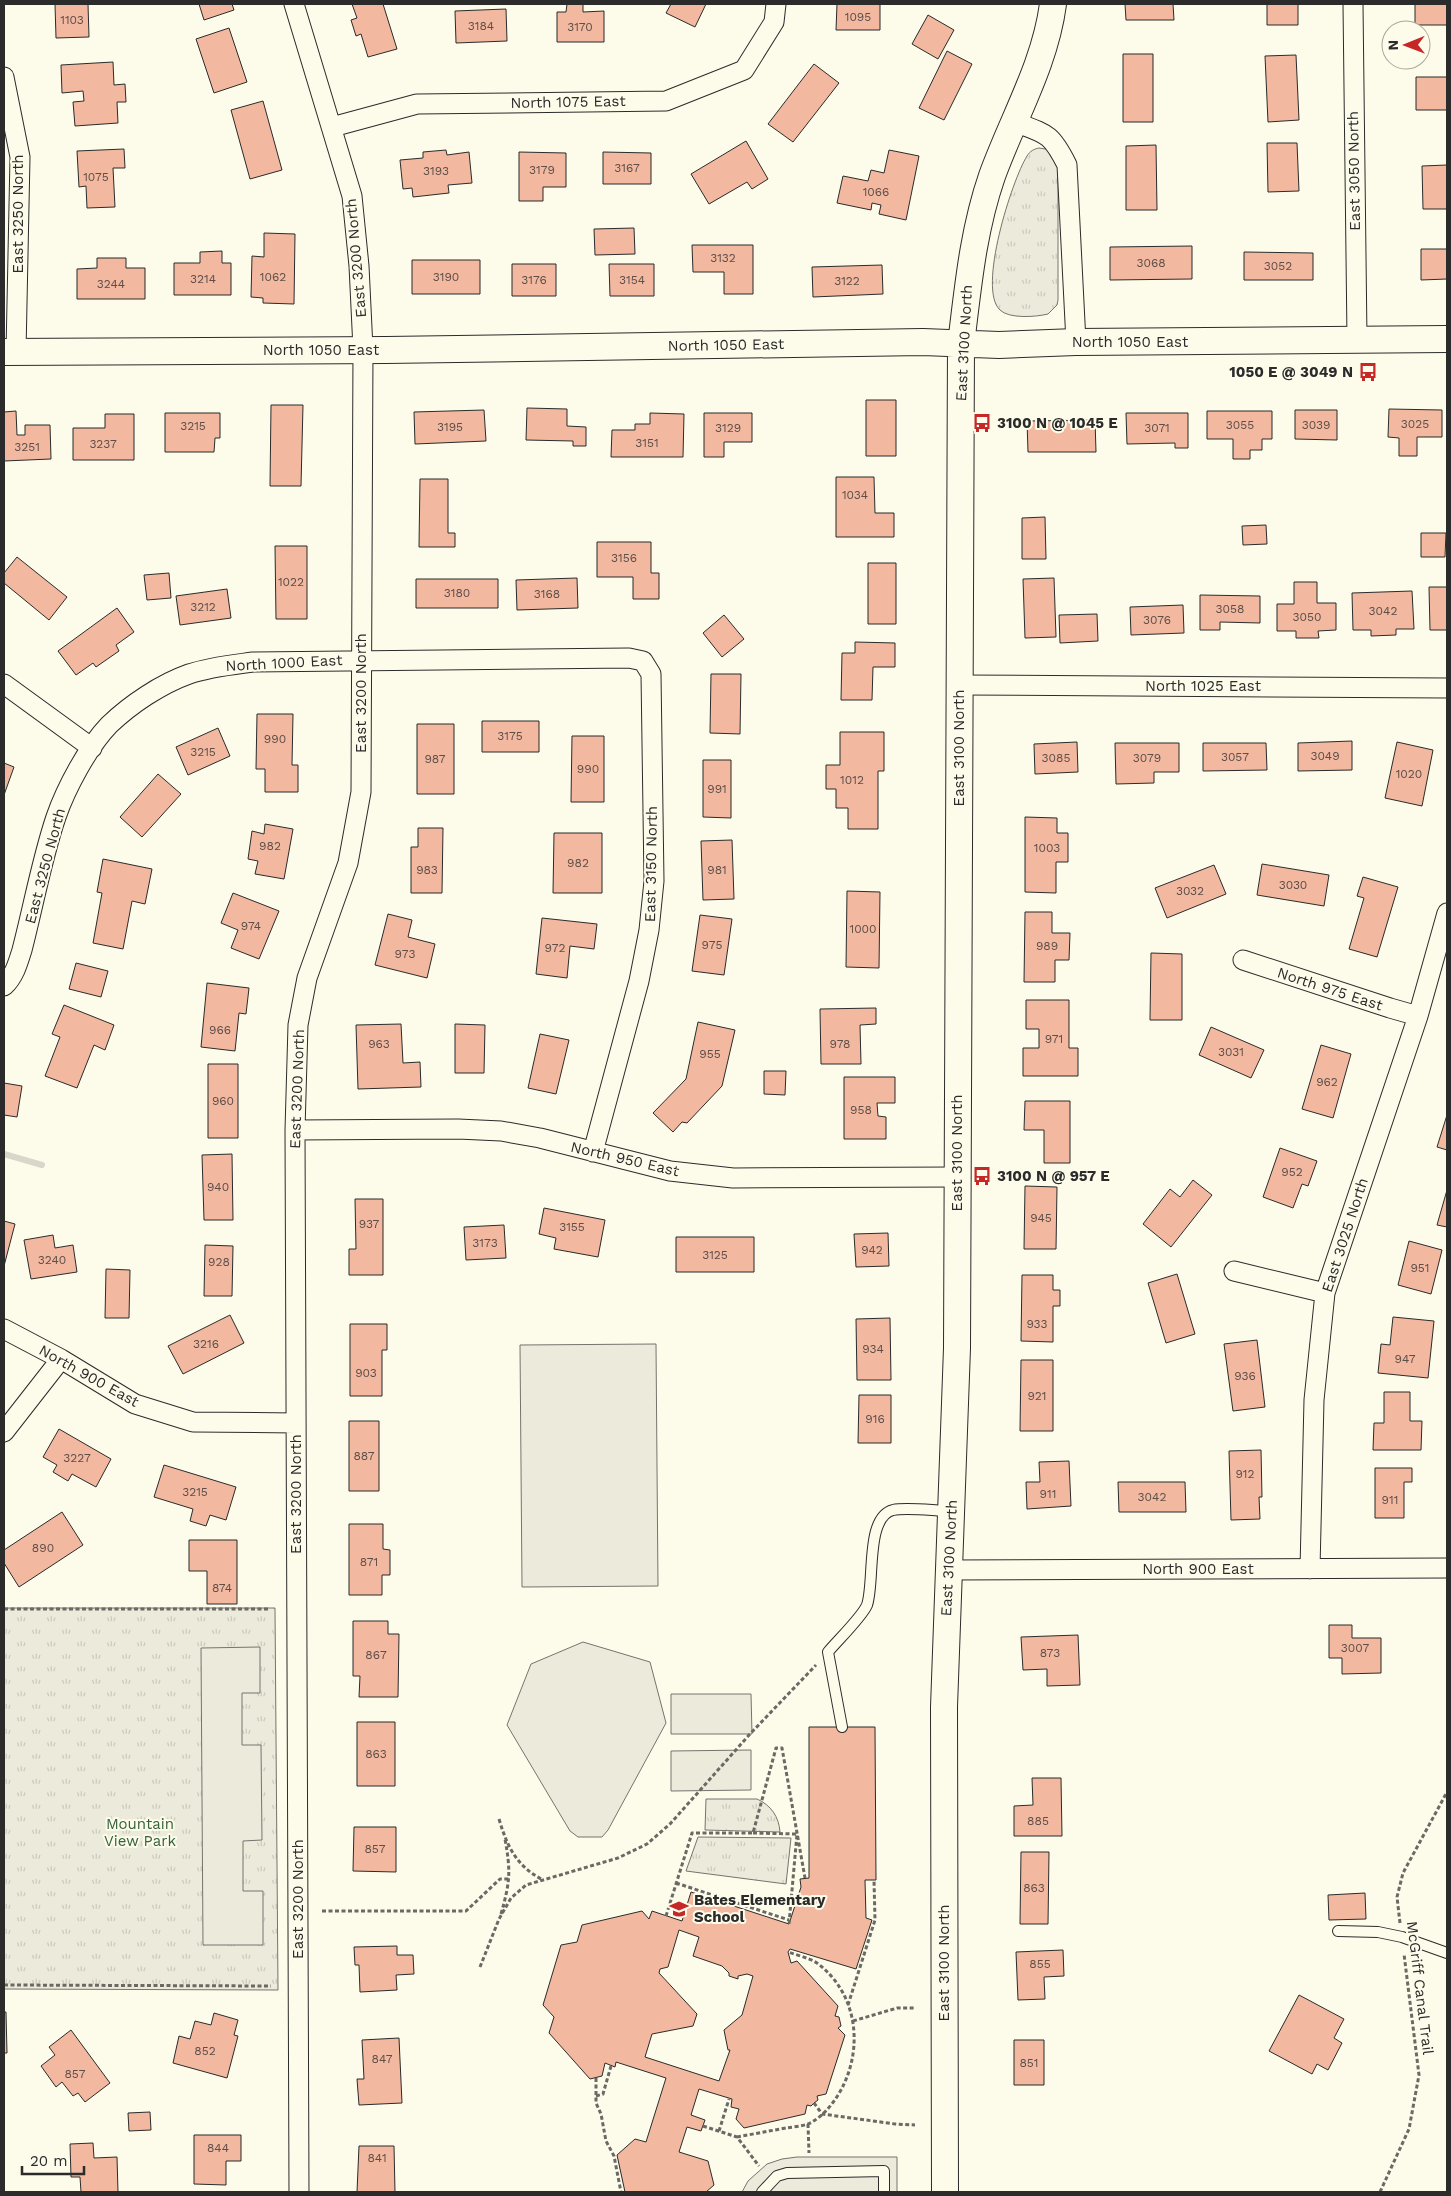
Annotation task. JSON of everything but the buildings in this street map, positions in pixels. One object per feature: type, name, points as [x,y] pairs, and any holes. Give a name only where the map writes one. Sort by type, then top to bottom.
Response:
[{"type":"main road","name":"East 3100 North","points":[[945,2192],[944,1707],[957,1348],[961,344],[969,269],[976,232],[992,176],[1037,68],[1050,27],[1053,4]]},
{"type":"main road","name":"North 1050 East","points":[[10,352],[923,342],[999,345],[1076,342],[1447,339]]},
{"type":"street","name":"East 3200 North","points":[[294,4],[352,196],[359,266],[363,349],[361,792],[348,863],[308,978],[298,1025],[295,1130],[299,2192]]},
{"type":"street","name":"East 3050 North","points":[[1353,4],[1357,339]]},
{"type":"street","name":"North 1075 East","points":[[332,127],[417,104],[666,101],[744,70],[775,13]]},
{"type":"street","name":"East 3250 North","points":[[4,77],[20,157],[10,352]]},
{"type":"street","points":[[1014,122],[1043,132],[1056,142],[1067,165],[1076,342]]},
{"type":"street","name":"North 1000 East","points":[[92,748],[109,725],[156,690],[189,674],[223,666],[253,662],[362,660],[629,658],[643,661]]},
{"type":"street","name":"East 3150 North","points":[[593,1152],[639,981],[649,930],[654,881],[651,674],[643,661]]},
{"type":"street","points":[[4,684],[92,748]]},
{"type":"street","name":"North 1025 East","points":[[960,685],[1447,688]]},
{"type":"street","name":"East 3250 North","points":[[4,986],[9,982],[16,968],[22,950],[56,818],[67,791],[92,748]]},
{"type":"street","name":"East 3025 North","points":[[1310,1569],[1314,1400],[1325,1292],[1418,1016],[1447,913]]},
{"type":"street","name":"North 975 East","points":[[1243,960],[1418,1016]]},
{"type":"street","name":"North 950 East","points":[[295,1130],[458,1128],[484,1130],[540,1138],[670,1171],[733,1178],[957,1177]]},
{"type":"street","points":[[1234,1271],[1325,1292]]},
{"type":"street","name":"North 900 East","points":[[4,1329],[61,1359],[135,1404],[193,1422],[296,1423]]},
{"type":"street","points":[[4,1432],[61,1359]]},
{"type":"street","name":"North 900 East","points":[[949,1570],[1447,1568]]},
{"type":"lane","points":[[842,1727],[828,1652],[866,1607],[871,1591],[874,1533],[882,1518],[892,1510],[952,1511]]},
{"type":"lane","points":[[1338,1931],[1378,1932],[1402,1937],[1447,1953]]},
{"type":"lane","points":[[762,2192],[777,2176],[787,2172],[884,2171],[884,2192]]},
{"type":"path","points":[[4,1609],[268,1609]]},
{"type":"path","points":[[499,1919],[511,1898],[526,1885],[618,1858],[647,1844],[670,1824],[750,1734],[828,1652]]},
{"type":"path","points":[[753,1833],[776,1748],[782,1748],[805,1878]]},
{"type":"path","name":"McGriff Canal Trail","points":[[1380,2192],[1409,2129],[1419,2075],[1397,1897],[1403,1873],[1447,1792]]},
{"type":"path","points":[[480,1967],[510,1885],[509,1860],[500,1819]]},
{"type":"path","points":[[666,1916],[692,1833],[797,1834]]},
{"type":"path","points":[[676,1883],[789,1922],[797,1834]]},
{"type":"path","points":[[505,1839],[514,1857],[530,1873],[543,1880]]},
{"type":"path","points":[[322,1911],[466,1911],[500,1879],[510,1878]]},
{"type":"path","points":[[848,2006],[875,1920],[874,1880]]},
{"type":"path","points":[[703,2126],[737,2137],[808,2124],[831,2106],[841,2091],[855,2050],[853,2020],[848,2006],[829,1975],[817,1964],[788,1952]]},
{"type":"path","points":[[4,1985],[271,1986]]},
{"type":"path","points":[[853,2020],[897,2008],[914,2008]]},
{"type":"path","points":[[596,2096],[603,2094],[611,2066]]},
{"type":"path","points":[[596,2078],[596,2103],[601,2114],[606,2140],[614,2156],[621,2192]]},
{"type":"path","points":[[719,2131],[729,2098]]},
{"type":"path","points":[[814,2103],[822,2114],[915,2125]]},
{"type":"path","points":[[808,2124],[809,2153]]},
{"type":"path","points":[[737,2137],[759,2166]]},
{"type":"green space","points":[[1039,148],[1051,150],[1058,163],[1058,300],[1057,305],[1048,314],[1016,316],[1000,310],[994,298],[992,280],[994,258],[1013,187],[1029,153]]},
{"type":"green space","points":[[656,1344],[658,1586],[522,1587],[520,1345]]},
{"type":"green space","name":"Mountain View Park","points":[[4,1608],[275,1608],[278,1990],[4,1989]]},
{"type":"green space","points":[[583,1642],[650,1662],[666,1723],[608,1830],[602,1837],[578,1837],[570,1831],[507,1725],[531,1664]]},
{"type":"green space","points":[[671,1694],[751,1694],[752,1734],[671,1734]]},
{"type":"green space","points":[[751,1750],[751,1790],[671,1791],[671,1751]]},
{"type":"green space","points":[[706,1799],[757,1799],[773,1812],[778,1821],[780,1832],[705,1830]]},
{"type":"green space","points":[[698,1837],[791,1838],[786,1884],[686,1871]]},
{"type":"shaded area","points":[[260,1647],[260,1693],[242,1693],[242,1745],[261,1745],[262,1840],[243,1841],[243,1891],[263,1891],[263,1945],[203,1945],[201,1648]]},
{"type":"shaded area","points":[[797,2157],[897,2157],[897,2192],[742,2192],[748,2181],[767,2164]]},
{"type":"waterway","points":[[4,1154],[42,1165]]},
{"type":"place","name":"1050 E @ 3049 N","points":[[1368,372]]},
{"type":"place","name":"3100 N @ 1045 E","points":[[982,423]]},
{"type":"place","name":"3100 N @ 957 E","points":[[982,1176]]},
{"type":"place","name":"Bates Elementary School","points":[[679,1909]]}]
